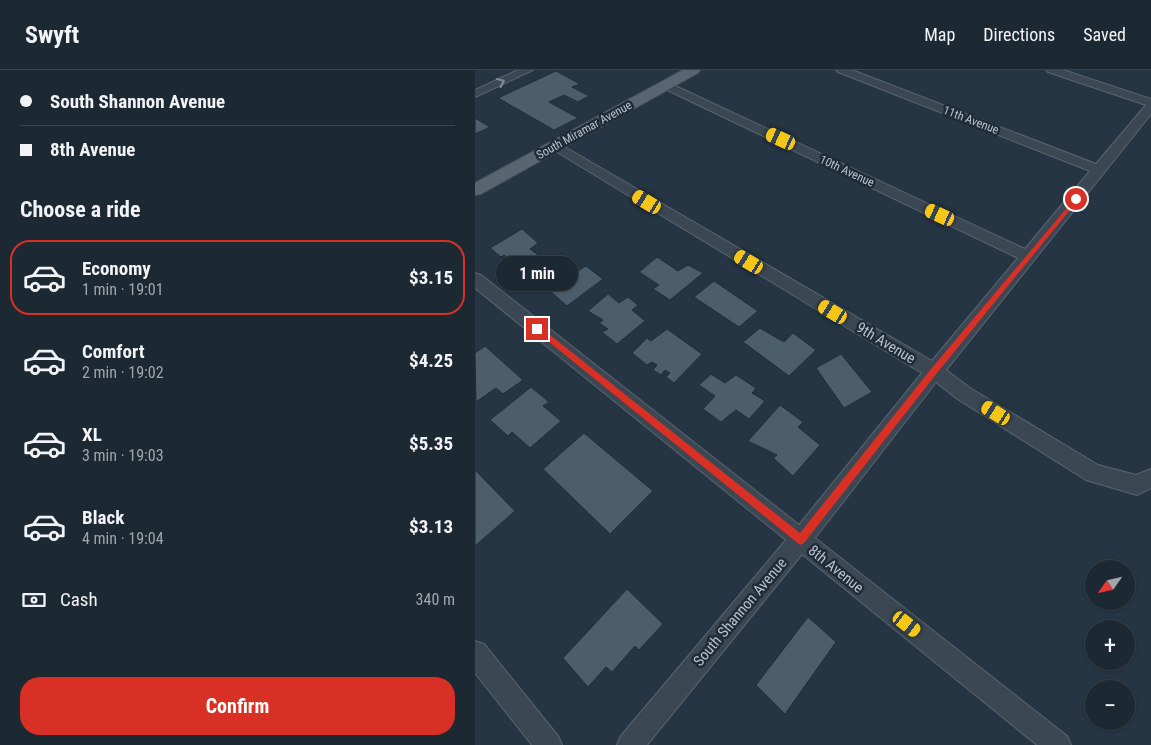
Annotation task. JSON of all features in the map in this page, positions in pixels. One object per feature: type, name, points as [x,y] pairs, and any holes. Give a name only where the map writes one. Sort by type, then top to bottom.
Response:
[{"type":"main road","name":"South Miramar Avenue","points":[[475,190],[693,70]]},
{"type":"street","points":[[475,94],[527,70]]},
{"type":"street","name":"11th Avenue","points":[[842,70],[1100,170]]},
{"type":"street","points":[[1052,70],[1151,104]]},
{"type":"street","name":"10th Avenue","points":[[665,85],[1029,257]]},
{"type":"street","name":"South Shannon Avenue","points":[[630,745],[800,540],[934,371],[1100,170],[1151,104]]},
{"type":"street","name":"9th Avenue","points":[[553,146],[934,371],[963,393],[1093,473],[1137,485],[1151,478]]},
{"type":"street","name":"8th Avenue","points":[[475,279],[1058,745]]},
{"type":"street","points":[[475,654],[549,745]]},
{"type":"building","points":[[556,71],[580,84],[572,87],[589,96],[578,102],[564,95],[549,102],[578,118],[554,130],[498,98]]},
{"type":"building","points":[[475,118],[490,127],[475,134]]},
{"type":"building","points":[[522,229],[538,243],[530,249],[547,261],[527,275],[509,264],[513,261],[504,255],[501,257],[490,248]]},
{"type":"building","points":[[657,257],[678,271],[688,265],[703,273],[670,300],[653,289],[659,285],[639,272]]},
{"type":"building","points":[[572,265],[576,272],[586,266],[603,279],[567,306],[551,292],[555,289],[538,280],[558,267],[564,271]]},
{"type":"building","points":[[714,281],[758,311],[739,327],[694,297]]},
{"type":"building","points":[[608,294],[619,303],[628,297],[638,305],[632,310],[645,321],[617,344],[602,332],[608,329],[599,323],[603,320],[588,311]]},
{"type":"building","points":[[760,328],[784,342],[793,333],[816,350],[789,376],[743,342]]},
{"type":"building","points":[[667,329],[702,354],[674,383],[666,377],[670,373],[665,370],[661,375],[653,370],[657,365],[652,362],[647,365],[632,353],[647,338],[651,341]]},
{"type":"building","points":[[485,346],[523,380],[503,394],[496,388],[476,402],[475,353]]},
{"type":"building","points":[[841,354],[872,392],[844,408],[816,368]]},
{"type":"building","points":[[711,374],[725,383],[736,375],[756,388],[752,393],[765,401],[749,419],[736,410],[721,422],[703,409],[715,396],[699,385]]},
{"type":"building","points":[[531,387],[549,402],[543,406],[561,421],[530,448],[512,432],[508,436],[490,420]]},
{"type":"building","points":[[780,405],[803,422],[798,427],[820,445],[793,476],[773,458],[777,455],[748,441]]},
{"type":"building","points":[[584,433],[653,491],[610,534],[543,469]]},
{"type":"building","points":[[475,472],[515,511],[475,546]]},
{"type":"building","points":[[627,589],[663,624],[639,650],[635,646],[612,672],[606,667],[588,687],[563,658]]},
{"type":"building","points":[[808,617],[836,642],[785,714],[756,685]]},
{"type":"route","points":[[537,329],[800,540],[934,371],[1076,199]]}]
